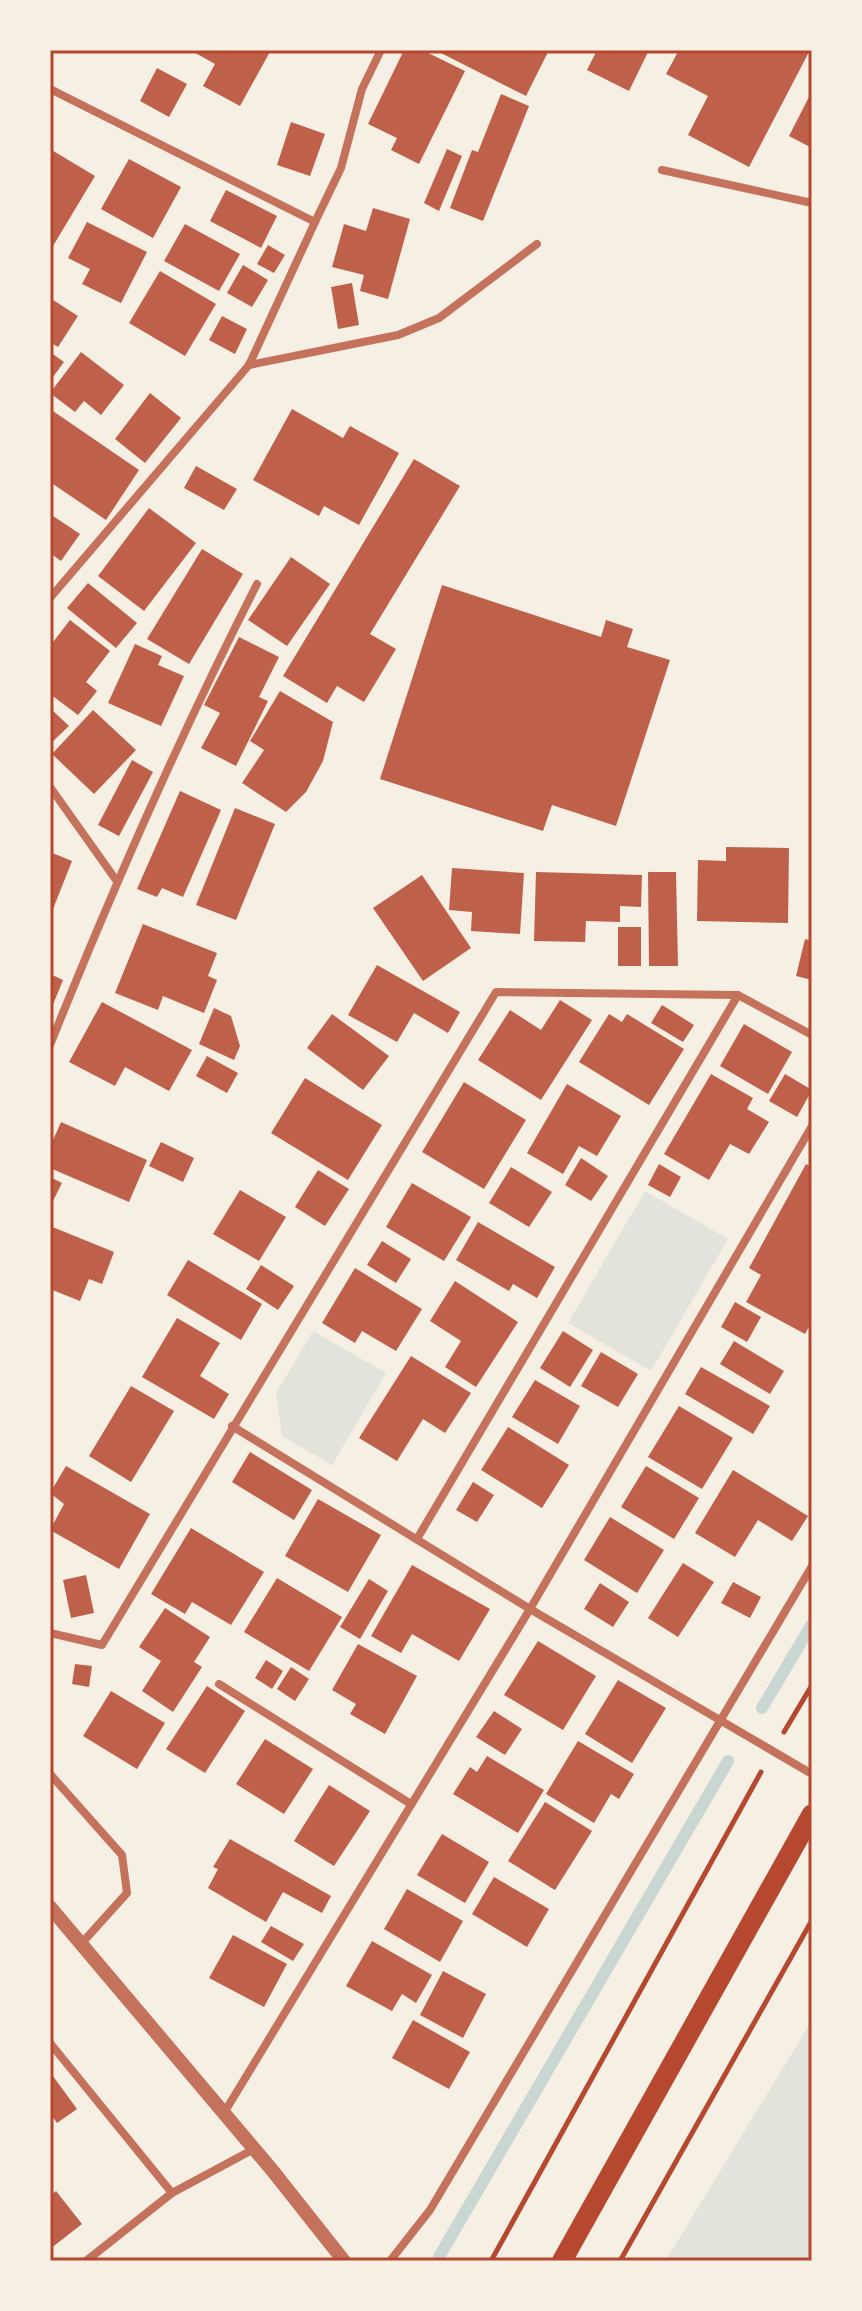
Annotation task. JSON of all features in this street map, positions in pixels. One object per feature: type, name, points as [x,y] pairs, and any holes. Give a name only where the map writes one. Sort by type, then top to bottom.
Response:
[{"type":"main road","points":[[562,2261],[812,1814]]},
{"type":"street","points":[[50,598],[249,365],[341,168],[362,89],[381,50]]},
{"type":"street","points":[[50,89],[315,222]]},
{"type":"street","points":[[662,170],[812,203]]},
{"type":"street","points":[[249,365],[398,335],[439,318],[537,244]]},
{"type":"street","points":[[50,1045],[116,880],[196,703],[257,584]]},
{"type":"street","points":[[50,787],[116,880]]},
{"type":"street","points":[[50,1633],[102,1645],[496,992],[738,995],[812,1035]]},
{"type":"street","points":[[417,1539],[738,995]]},
{"type":"street","points":[[224,2114],[530,1609],[812,1126]]},
{"type":"street","points":[[232,1426],[530,1609],[812,1774]]},
{"type":"street","points":[[390,2261],[430,2210],[812,1566]]},
{"type":"street","points":[[219,1684],[411,1804]]},
{"type":"street","points":[[50,1774],[122,1855],[127,1893],[81,1944]]},
{"type":"street","points":[[50,1907],[344,2261]]},
{"type":"street","points":[[50,2043],[172,2193]]},
{"type":"street","points":[[86,2261],[172,2193],[254,2149]]},
{"type":"path","points":[[491,2261],[772,1751],[812,1685]]},
{"type":"path","points":[[620,2261],[812,1920]]},
{"type":"shaded area","points":[[645,1191],[728,1239],[651,1371],[568,1323]]},
{"type":"shaded area","points":[[313,1331],[386,1373],[332,1465],[282,1436],[276,1393]]},
{"type":"shaded area","points":[[812,2020],[812,2261],[666,2261],[666,2260]]},
{"type":"building","points":[[190,50],[271,50],[240,106],[203,86],[215,64]]},
{"type":"building","points":[[404,50],[422,50],[465,71],[419,164],[391,150],[397,138],[368,124]]},
{"type":"building","points":[[435,50],[549,50],[526,96]]},
{"type":"building","points":[[597,50],[649,50],[629,91],[587,70]]},
{"type":"building","points":[[679,50],[810,50],[749,167],[688,135],[708,96],[666,74]]},
{"type":"building","points":[[157,68],[187,84],[169,117],[140,101]]},
{"type":"building","points":[[812,91],[812,148],[789,136]]},
{"type":"building","points":[[501,94],[529,106],[483,221],[450,208],[472,150],[478,152]]},
{"type":"building","points":[[291,122],[325,134],[310,176],[277,165]]},
{"type":"building","points":[[50,149],[95,176],[50,251]]},
{"type":"building","points":[[447,149],[462,156],[439,211],[424,203]]},
{"type":"building","points":[[129,159],[181,187],[153,238],[101,209]]},
{"type":"building","points":[[226,190],[277,216],[261,248],[210,221]]},
{"type":"building","points":[[373,208],[410,219],[388,299],[360,291],[364,275],[332,267],[344,224],[366,231]]},
{"type":"building","points":[[87,222],[147,252],[121,303],[82,284],[90,269],[68,258]]},
{"type":"building","points":[[185,224],[240,254],[219,291],[164,261]]},
{"type":"building","points":[[268,245],[285,255],[274,273],[257,264]]},
{"type":"building","points":[[243,265],[268,280],[252,307],[227,293]]},
{"type":"building","points":[[160,271],[216,304],[185,356],[129,323]]},
{"type":"building","points":[[352,283],[359,325],[338,329],[331,287]]},
{"type":"building","points":[[50,298],[78,316],[58,347],[50,342]]},
{"type":"building","points":[[222,316],[247,329],[235,354],[209,340]]},
{"type":"building","points":[[50,352],[64,362],[50,381]]},
{"type":"building","points":[[81,352],[124,385],[101,415],[84,401],[75,412],[50,393]]},
{"type":"building","points":[[150,393],[181,418],[145,463],[115,439]]},
{"type":"building","points":[[50,409],[139,470],[106,520],[50,482]]},
{"type":"building","points":[[292,409],[343,438],[350,426],[399,453],[359,525],[324,506],[319,516],[253,480]]},
{"type":"building","points":[[414,459],[460,486],[370,634],[396,649],[364,702],[337,686],[327,703],[283,676]]},
{"type":"building","points":[[196,466],[237,489],[224,510],[184,488]]},
{"type":"building","points":[[149,508],[196,543],[144,611],[98,576]]},
{"type":"building","points":[[50,514],[80,534],[61,561],[50,553]]},
{"type":"building","points":[[202,549],[243,574],[189,664],[147,639]]},
{"type":"building","points":[[291,557],[330,584],[287,646],[248,620]]},
{"type":"building","points":[[88,583],[137,623],[116,648],[67,608]]},
{"type":"building","points":[[442,585],[601,637],[606,620],[633,629],[627,647],[670,660],[616,826],[552,805],[543,831],[380,779]]},
{"type":"building","points":[[70,620],[110,651],[86,682],[97,691],[78,715],[50,694],[50,646]]},
{"type":"building","points":[[239,637],[279,657],[259,697],[268,701],[236,766],[201,748],[220,713],[204,705]]},
{"type":"building","points":[[135,644],[162,656],[158,665],[184,676],[161,726],[108,703]]},
{"type":"building","points":[[280,691],[333,722],[323,761],[306,792],[286,812],[242,783],[264,750],[250,741]]},
{"type":"building","points":[[50,708],[69,726],[50,744]]},
{"type":"building","points":[[93,710],[136,750],[94,794],[52,754]]},
{"type":"building","points":[[132,760],[153,772],[119,836],[98,825]]},
{"type":"building","points":[[180,791],[221,810],[183,897],[162,888],[157,897],[137,889]]},
{"type":"building","points":[[235,808],[275,824],[236,920],[196,905]]},
{"type":"building","points":[[726,847],[789,848],[788,923],[697,921],[698,860],[726,861]]},
{"type":"building","points":[[50,852],[72,861],[53,909],[50,908]]},
{"type":"building","points":[[452,868],[524,873],[520,934],[471,931],[472,912],[449,910]]},
{"type":"building","points":[[536,872],[642,875],[641,907],[620,906],[620,922],[586,921],[585,942],[534,941]]},
{"type":"building","points":[[648,872],[676,872],[678,966],[649,966]]},
{"type":"building","points":[[422,875],[471,948],[423,981],[373,908]]},
{"type":"building","points":[[143,924],[217,953],[208,976],[217,980],[204,1013],[163,996],[158,1010],[115,993]]},
{"type":"building","points":[[618,927],[641,927],[641,966],[618,966]]},
{"type":"building","points":[[805,939],[812,941],[812,980],[796,976]]},
{"type":"building","points":[[377,965],[460,1012],[448,1033],[414,1013],[397,1042],[348,1015]]},
{"type":"building","points":[[50,974],[63,980],[52,1007],[50,1006]]},
{"type":"building","points":[[560,1000],[592,1020],[541,1100],[478,1060],[510,1010],[541,1030]]},
{"type":"building","points":[[102,1002],[192,1050],[169,1091],[125,1067],[115,1086],[69,1062]]},
{"type":"building","points":[[662,1005],[694,1025],[683,1042],[651,1023]]},
{"type":"building","points":[[214,1008],[231,1016],[240,1046],[234,1060],[199,1044]]},
{"type":"building","points":[[332,1014],[389,1056],[363,1090],[307,1048]]},
{"type":"building","points":[[609,1014],[622,1022],[627,1014],[684,1049],[649,1105],[579,1062]]},
{"type":"building","points":[[744,1024],[792,1052],[768,1094],[720,1066]]},
{"type":"building","points":[[207,1056],[238,1073],[227,1093],[196,1076]]},
{"type":"building","points":[[711,1074],[753,1098],[747,1109],[769,1122],[749,1154],[730,1144],[709,1180],[664,1154]]},
{"type":"building","points":[[785,1074],[812,1090],[797,1117],[769,1101]]},
{"type":"building","points":[[305,1078],[382,1125],[348,1180],[271,1133]]},
{"type":"building","points":[[464,1082],[526,1120],[484,1189],[422,1152]]},
{"type":"building","points":[[567,1084],[621,1116],[597,1156],[579,1146],[563,1174],[527,1153]]},
{"type":"building","points":[[61,1122],[147,1160],[129,1202],[50,1168],[50,1147]]},
{"type":"building","points":[[161,1142],[194,1158],[183,1182],[149,1166]]},
{"type":"building","points":[[581,1158],[608,1176],[591,1201],[565,1185]]},
{"type":"building","points":[[659,1164],[681,1177],[670,1197],[648,1185]]},
{"type":"building","points":[[806,1164],[812,1167],[812,1321],[805,1334],[746,1302],[761,1275],[749,1268]]},
{"type":"building","points":[[511,1167],[552,1192],[529,1227],[489,1203]]},
{"type":"building","points":[[318,1170],[349,1189],[325,1226],[295,1207]]},
{"type":"building","points":[[50,1177],[62,1183],[50,1207]]},
{"type":"building","points":[[412,1183],[471,1217],[444,1261],[386,1227]]},
{"type":"building","points":[[240,1190],[286,1217],[259,1261],[213,1234]]},
{"type":"building","points":[[478,1222],[555,1267],[537,1298],[513,1284],[509,1291],[456,1260]]},
{"type":"building","points":[[50,1226],[114,1252],[102,1284],[89,1279],[80,1301],[50,1289]]},
{"type":"building","points":[[382,1241],[411,1259],[396,1283],[367,1265]]},
{"type":"building","points":[[188,1260],[262,1304],[241,1340],[167,1295]]},
{"type":"building","points":[[261,1265],[294,1286],[278,1310],[246,1289]]},
{"type":"building","points":[[355,1268],[422,1309],[396,1351],[362,1331],[355,1343],[322,1323]]},
{"type":"building","points":[[455,1281],[518,1322],[476,1387],[445,1367],[461,1341],[430,1321]]},
{"type":"building","points":[[735,1302],[761,1317],[747,1342],[721,1327]]},
{"type":"building","points":[[177,1318],[220,1343],[200,1376],[229,1394],[214,1419],[142,1377]]},
{"type":"building","points":[[563,1331],[593,1350],[570,1387],[540,1368]]},
{"type":"building","points":[[734,1341],[784,1371],[770,1394],[720,1364]]},
{"type":"building","points":[[601,1352],[638,1374],[618,1407],[581,1386]]},
{"type":"building","points":[[411,1356],[471,1393],[445,1433],[423,1419],[397,1461],[359,1438]]},
{"type":"building","points":[[701,1367],[770,1406],[753,1434],[685,1394]]},
{"type":"building","points":[[535,1380],[580,1406],[558,1444],[512,1417]]},
{"type":"building","points":[[131,1386],[174,1411],[131,1482],[89,1456]]},
{"type":"building","points":[[679,1406],[733,1438],[702,1489],[648,1457]]},
{"type":"building","points":[[508,1427],[569,1465],[542,1508],[481,1470]]},
{"type":"building","points":[[250,1452],[312,1490],[294,1520],[232,1482]]},
{"type":"building","points":[[66,1466],[150,1514],[119,1569],[50,1530],[64,1504],[50,1493]]},
{"type":"building","points":[[646,1466],[699,1498],[674,1539],[621,1507]]},
{"type":"building","points":[[733,1470],[808,1516],[792,1541],[758,1520],[735,1557],[695,1533]]},
{"type":"building","points":[[473,1482],[494,1495],[477,1522],[456,1510]]},
{"type":"building","points":[[318,1499],[381,1535],[348,1592],[285,1556]]},
{"type":"building","points":[[610,1517],[664,1550],[637,1593],[584,1560]]},
{"type":"building","points":[[191,1528],[264,1572],[231,1625],[192,1602],[185,1614],[151,1594]]},
{"type":"building","points":[[683,1563],[714,1582],[678,1637],[648,1618]]},
{"type":"building","points":[[412,1565],[490,1609],[459,1661],[412,1634],[401,1653],[371,1636]]},
{"type":"building","points":[[86,1575],[94,1613],[71,1618],[63,1580]]},
{"type":"building","points":[[277,1578],[342,1617],[309,1671],[244,1632]]},
{"type":"building","points":[[369,1579],[388,1591],[360,1639],[340,1627]]},
{"type":"building","points":[[733,1582],[761,1597],[750,1618],[721,1603]]},
{"type":"building","points":[[600,1583],[629,1602],[613,1627],[584,1609]]},
{"type":"building","points":[[165,1608],[210,1637],[194,1662],[202,1667],[173,1712],[142,1691],[161,1661],[139,1647]]},
{"type":"building","points":[[538,1641],[596,1676],[563,1730],[504,1695]]},
{"type":"building","points":[[358,1644],[417,1676],[385,1734],[350,1714],[356,1704],[332,1690]]},
{"type":"building","points":[[266,1660],[283,1671],[272,1689],[255,1678]]},
{"type":"building","points":[[75,1664],[92,1666],[89,1687],[72,1684]]},
{"type":"building","points":[[291,1667],[309,1679],[295,1701],[277,1689]]},
{"type":"building","points":[[618,1680],[666,1708],[632,1763],[585,1734]]},
{"type":"building","points":[[207,1686],[245,1711],[205,1773],[166,1749]]},
{"type":"building","points":[[111,1691],[165,1723],[137,1769],[83,1736]]},
{"type":"building","points":[[494,1711],[522,1729],[505,1755],[476,1737]]},
{"type":"building","points":[[265,1739],[313,1769],[284,1814],[236,1784]]},
{"type":"building","points":[[578,1741],[634,1774],[619,1799],[611,1794],[594,1823],[546,1794]]},
{"type":"building","points":[[487,1756],[544,1790],[518,1833],[453,1794],[470,1767],[477,1772]]},
{"type":"building","points":[[329,1785],[370,1811],[334,1866],[294,1841]]},
{"type":"building","points":[[545,1802],[592,1831],[555,1890],[508,1861]]},
{"type":"building","points":[[442,1834],[489,1862],[465,1903],[417,1875]]},
{"type":"building","points":[[230,1839],[331,1896],[322,1913],[283,1892],[266,1922],[208,1888],[218,1869],[213,1867]]},
{"type":"building","points":[[494,1877],[549,1909],[527,1947],[472,1914]]},
{"type":"building","points":[[407,1889],[463,1921],[440,1962],[384,1929]]},
{"type":"building","points":[[271,1926],[304,1944],[293,1961],[261,1942]]},
{"type":"building","points":[[233,1935],[287,1964],[264,2007],[209,1978]]},
{"type":"building","points":[[372,1941],[432,1975],[416,2003],[402,1994],[392,2011],[346,1986]]},
{"type":"building","points":[[443,1971],[486,1994],[463,2038],[420,2015]]},
{"type":"building","points":[[413,2020],[470,2052],[449,2089],[392,2058]]},
{"type":"building","points":[[50,2072],[77,2109],[57,2123],[50,2113]]},
{"type":"building","points":[[56,2191],[82,2224],[50,2249],[50,2196]]},
{"type":"waterway","points":[[762,1708],[812,1624]]},
{"type":"waterway","points":[[439,2257],[728,1761]]}]
